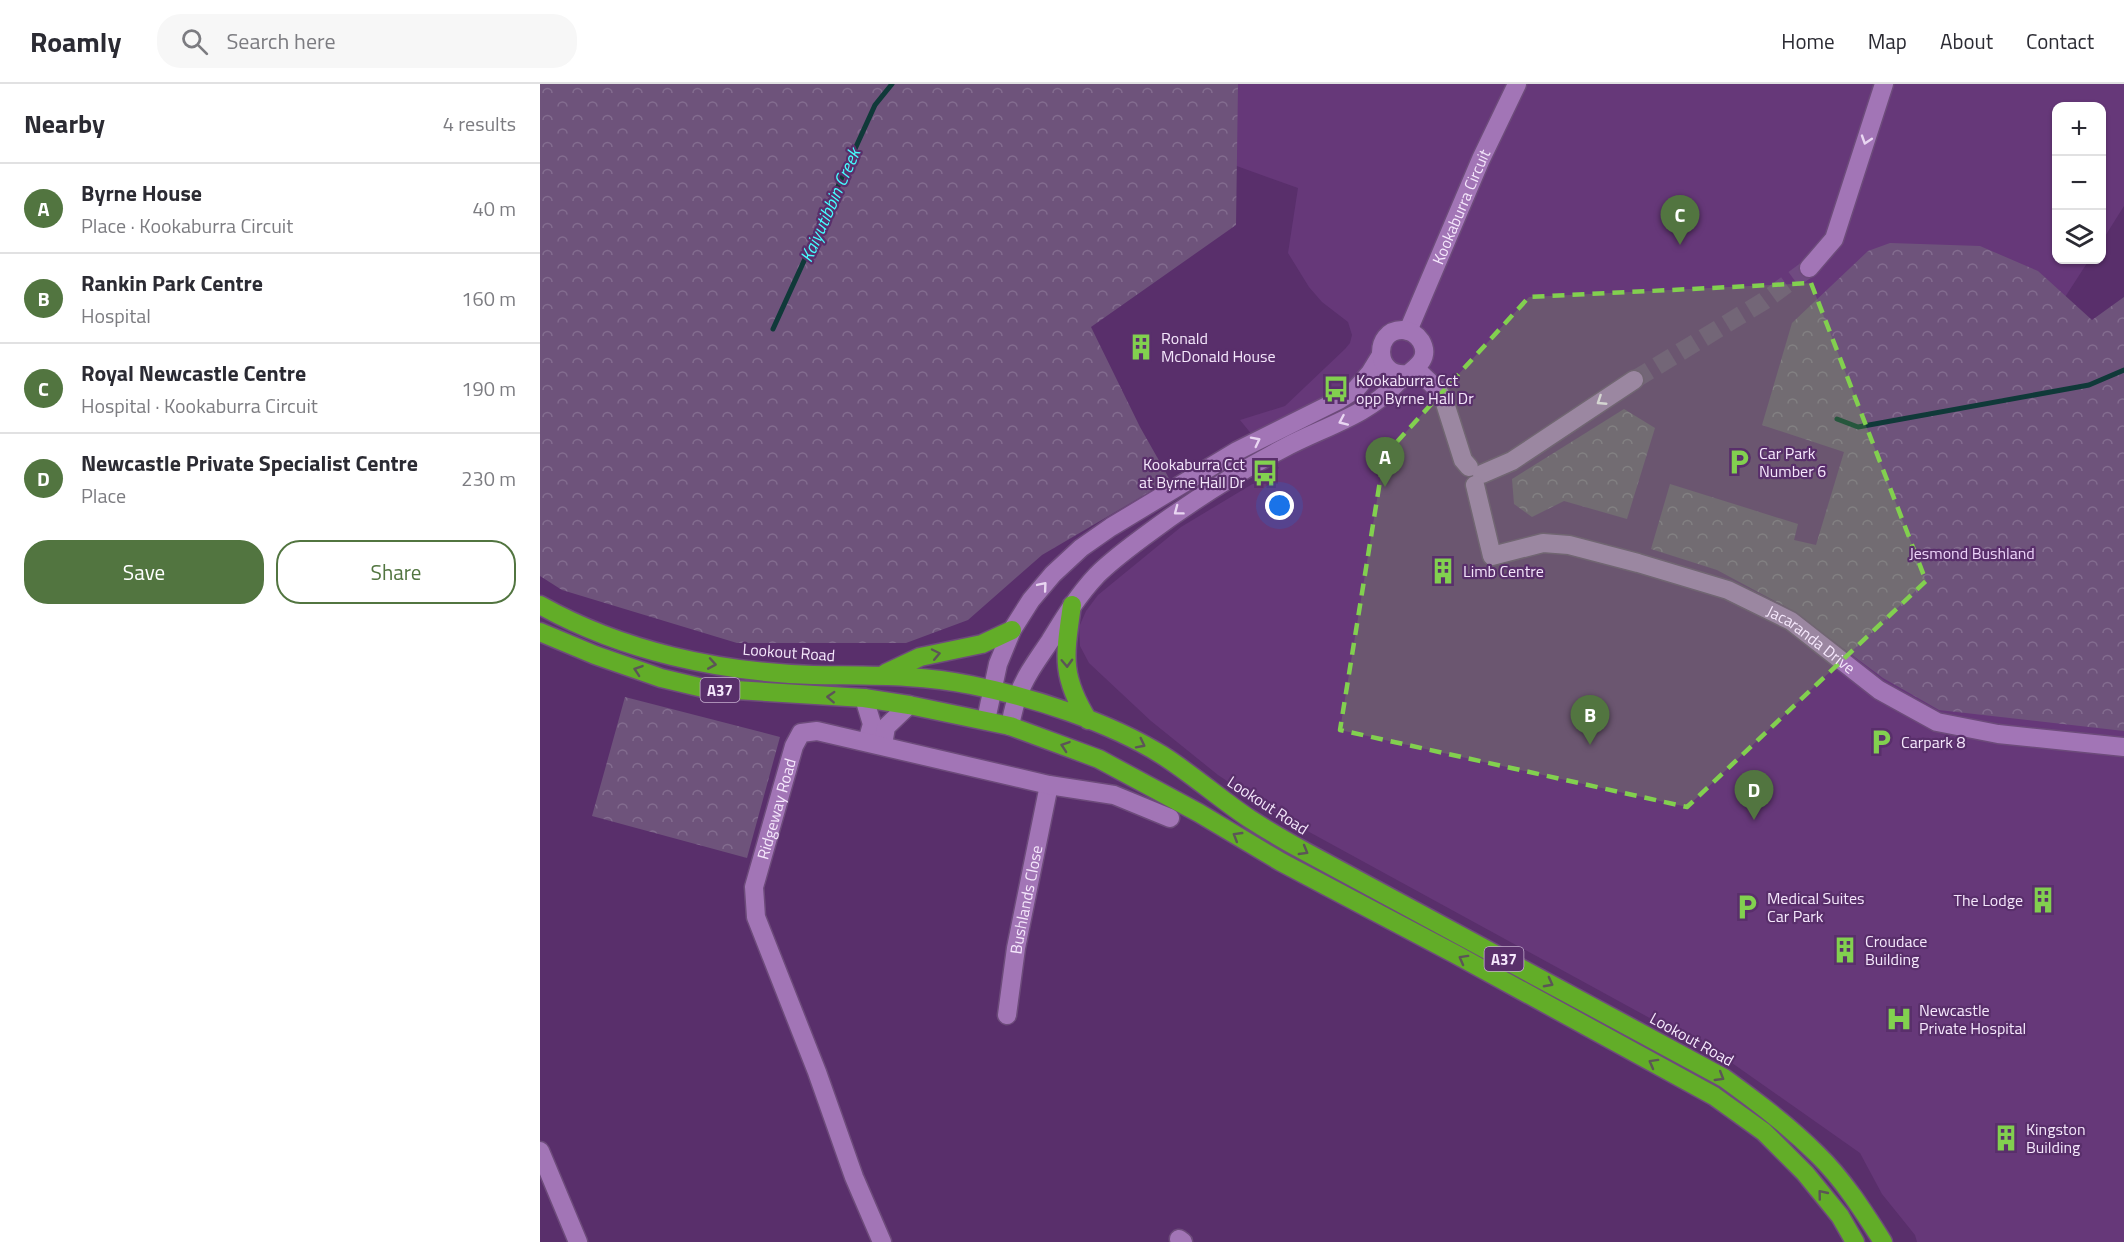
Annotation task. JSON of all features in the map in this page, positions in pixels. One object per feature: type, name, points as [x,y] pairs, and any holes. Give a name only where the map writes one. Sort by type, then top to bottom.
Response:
[{"type":"highway","name":"Lookout Road","points":[[540,605],[570,622],[654,652],[691,661],[755,671],[813,675],[906,676],[1017,696],[1088,720],[1161,755],[1250,819],[1304,851],[1724,1078],[1773,1113],[1819,1155],[1859,1205],[1883,1242]]},
{"type":"highway","points":[[1072,605],[1066,646],[1067,671],[1075,699],[1088,720]]},
{"type":"highway","points":[[882,675],[920,657],[982,644],[1012,630]]},
{"type":"highway","name":"A37","points":[[540,632],[595,655],[661,678],[703,688],[864,698],[909,705],[1010,726],[1119,768],[1281,862],[1714,1096],[1764,1132],[1805,1173],[1840,1216],[1855,1242]]},
{"type":"street","name":"Kookaburra Circuit","points":[[1408,331],[1481,159],[1517,84]]},
{"type":"street","points":[[1809,268],[1834,239],[1884,84]]},
{"type":"street","points":[[1010,726],[1017,696],[1029,674],[1072,605],[1098,575],[1129,548],[1185,506],[1254,464],[1300,439],[1351,418],[1385,397],[1411,371],[1423,360],[1424,348],[1419,338],[1408,331],[1398,331],[1388,336],[1381,346],[1384,363],[1390,370],[1399,374],[1411,371],[1436,388],[1444,400],[1463,460],[1476,475],[1512,461],[1634,380]]},
{"type":"street","points":[[986,720],[998,664],[1012,630],[1031,600],[1053,574],[1081,548],[1111,527],[1237,451],[1339,400],[1356,389],[1370,373],[1381,355]]},
{"type":"street","name":"Jacaranda Drive","points":[[1476,475],[1492,556],[1543,543],[1569,545],[1728,590],[1791,621],[1880,690],[1937,722],[1998,734],[2124,747]]},
{"type":"street","points":[[864,698],[875,744]]},
{"type":"street","points":[[875,744],[886,728],[909,705]]},
{"type":"street","name":"Ridgeway Road","points":[[882,1242],[854,1177],[817,1072],[756,917],[754,887],[794,746],[801,733],[817,731],[1049,785],[1114,795],[1170,818]]},
{"type":"street","name":"Bushlands Close","points":[[1007,1015],[1016,948],[1049,785]]},
{"type":"street","points":[[540,1151],[578,1242]]},
{"type":"highlighted area","points":[[1811,283],[1926,581],[1687,807],[1340,730],[1384,456],[1529,297]]},
{"type":"shaded area","points":[[1224,84],[2124,84],[2124,206],[2106,235],[2106,102],[2052,102],[2052,264],[2086,264],[1969,446],[2124,533],[2124,1242],[1917,1242],[1915,1235],[1882,1194],[1860,1153],[1732,1063],[1280,816],[1218,775],[1151,721],[1089,663],[1080,646],[1079,627],[1086,611],[1098,595],[1181,527],[1279,468],[1240,420],[1285,406],[1345,349],[1352,335],[1348,322],[1322,302],[1309,287],[1288,253],[1298,188],[1209,156]]},
{"type":"green space","points":[[540,84],[1238,84],[1236,225],[1091,327],[1140,427],[1170,480],[1042,555],[968,620],[906,643],[737,643],[562,590],[540,576]]},
{"type":"green space","name":"Jesmond Bushland","points":[[1890,243],[1980,246],[2038,271],[2092,320],[2124,297],[2124,731],[1939,710],[1883,678],[1790,609],[1717,570],[1651,549],[1670,484],[1798,524],[1794,540],[1816,545],[1844,452],[1762,425],[1792,323],[1868,251]]},
{"type":"green space","points":[[1624,409],[1655,428],[1627,519],[1564,501],[1532,517],[1514,504],[1512,479]]},
{"type":"green space","points":[[625,697],[780,737],[747,858],[592,816]]},
{"type":"waterway","name":"Kaiyutibbin Creek","points":[[773,329],[875,105],[892,84]]},
{"type":"waterway","points":[[1837,419],[1858,427],[2089,385],[2124,370]]},
{"type":"tunnel","points":[[1634,380],[1764,301],[1809,268]]},
{"type":"place","name":"Royal Newcastle Centre","points":[[1680,245]]},
{"type":"place","name":"Ronald McDonald House","points":[[1141,347]]},
{"type":"place","name":"Kookaburra Cct opp Byrne Hall Dr","points":[[1336,389]]},
{"type":"place","name":"Car Park Number 6","points":[[1739,462]]},
{"type":"place","name":"Kookaburra Cct at Byrne Hall Dr","points":[[1265,473]]},
{"type":"place","name":"Byrne House","points":[[1385,487]]},
{"type":"place","name":"Limb Centre","points":[[1443,571]]},
{"type":"place","name":"Carpark 8","points":[[1881,742]]},
{"type":"place","name":"Rankin Park Centre","points":[[1590,745]]},
{"type":"place","name":"Newcastle Private Specialist Centre","points":[[1754,820]]},
{"type":"place","name":"The Lodge","points":[[2043,900]]},
{"type":"place","name":"Medical Suites Car Park","points":[[1747,907]]},
{"type":"place","name":"Croudace Building","points":[[1845,950]]},
{"type":"place","name":"Newcastle Private Hospital","points":[[1899,1019]]},
{"type":"place","name":"Kingston Building","points":[[2006,1138]]}]
